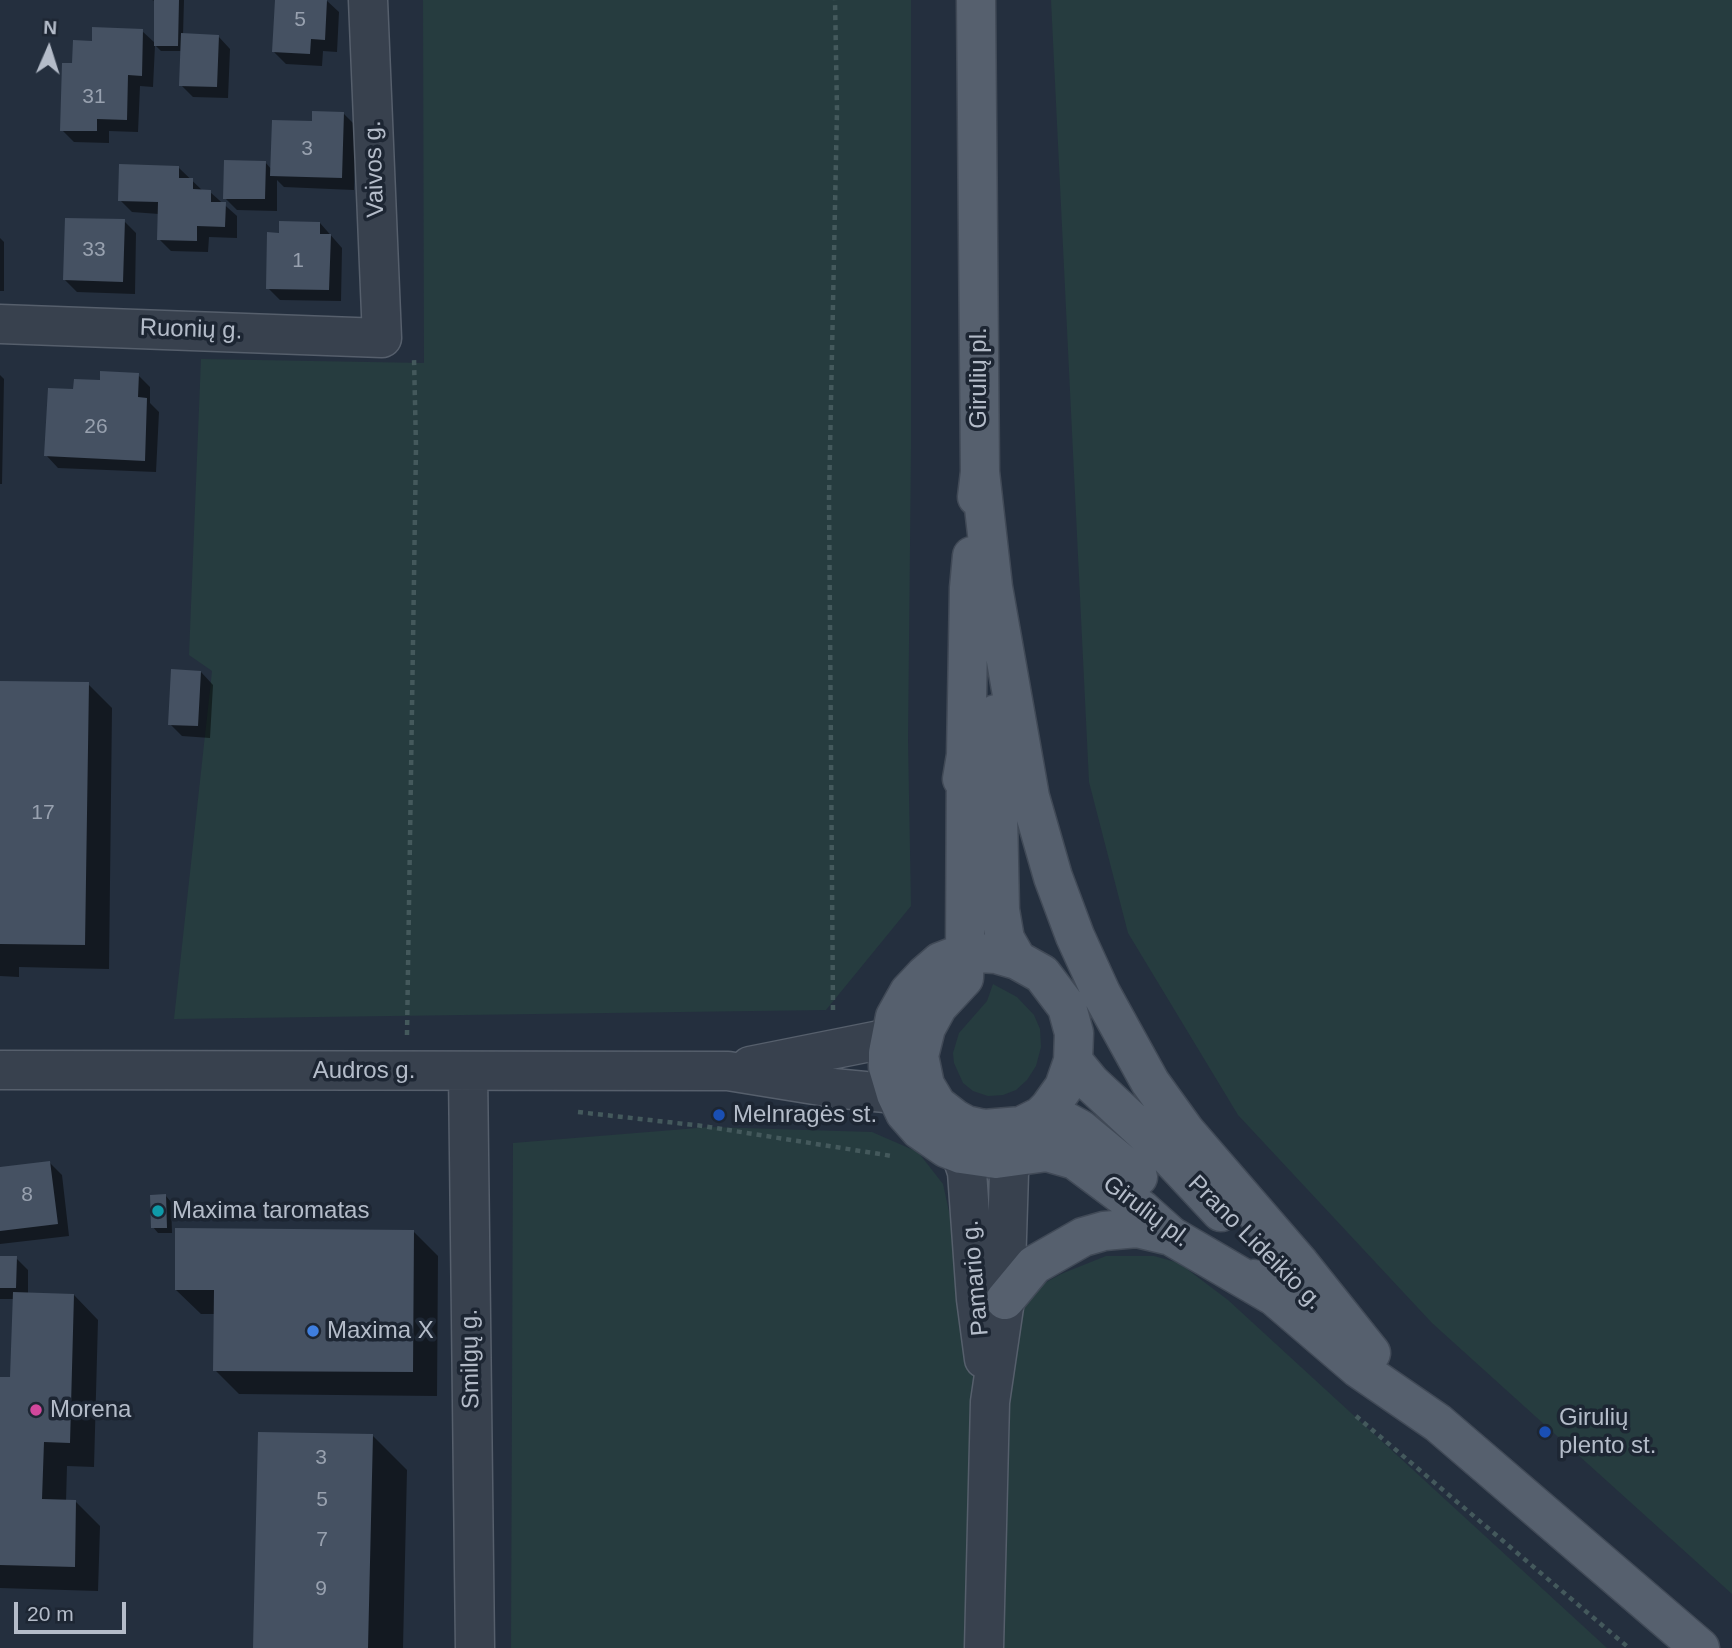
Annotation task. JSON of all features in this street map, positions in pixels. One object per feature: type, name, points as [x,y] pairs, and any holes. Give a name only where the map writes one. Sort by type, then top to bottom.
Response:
[{"type":"main road","name":"Girulių pl.","points":[[976,0],[980,472],[969,588],[966,755],[949,961],[964,978],[938,1006],[926,1028],[919,1056],[925,1085],[937,1105],[966,1125],[1025,1133],[1047,1153],[1074,1160],[1142,1210],[1171,1236],[1272,1295]]},
{"type":"main road","points":[[980,472],[993,587],[1030,797],[1075,936],[1101,993],[1150,1082],[1186,1132],[1300,1264],[1371,1353]]},
{"type":"main road","points":[[993,587],[1000,910],[1005,939],[1017,960]]},
{"type":"main road","points":[[949,961],[996,954],[1017,960],[1042,974],[1067,1007],[1074,1034],[1073,1061],[1064,1087],[1025,1133]]},
{"type":"main road","name":"Girulių pl.","points":[[949,961],[909,992],[895,1017],[888,1068],[896,1094],[905,1113],[920,1130],[946,1149],[961,1154],[996,1159],[1025,1133]]},
{"type":"main road","name":"Prano Lideikio g.","points":[[1073,1061],[1091,1083],[1161,1148],[1285,1280],[1371,1353],[1438,1423],[1700,1648]]},
{"type":"main road","name":"Prano Lideikio g.","points":[[1025,1133],[1067,1122],[1080,1129],[1358,1368],[1438,1423]]},
{"type":"main road","points":[[1005,1300],[1034,1265],[1083,1237],[1104,1231],[1137,1228],[1171,1236]]},
{"type":"street","name":"Vaivos g.","points":[[368,0],[398,344]]},
{"type":"street","name":"Ruonių g.","points":[[0,324],[398,344]]},
{"type":"street","name":"Audros g.","points":[[727,1071],[890,1038]]},
{"type":"street","name":"Audros g.","points":[[0,1070],[727,1071],[833,1088],[896,1094]]},
{"type":"street","name":"Smilgų g.","points":[[468,1071],[475,1648]]},
{"type":"street","name":"Pamario g.","points":[[984,1648],[990,1402],[1005,1300],[1009,1173],[1025,1133]]},
{"type":"street","name":"Pamario g.","points":[[961,1154],[967,1172],[976,1299],[990,1402]]},
{"type":"path","points":[[834,1048],[829,498],[837,110],[835,0]]},
{"type":"path","points":[[398,344],[416,447],[407,1072]]},
{"type":"green space","points":[[423,0],[911,0],[908,740],[911,906],[826,1010],[174,1019],[212,671],[189,655],[201,359],[424,363]]},
{"type":"green space","points":[[1051,0],[1732,0],[1732,1594],[1432,1323],[1238,1115],[1128,933],[1089,782]]},
{"type":"green space","points":[[993,984],[1017,997],[1034,1015],[1040,1029],[1041,1047],[1036,1066],[1027,1080],[1016,1090],[1003,1095],[988,1096],[973,1091],[963,1083],[954,1063],[953,1053],[959,1033],[987,1001]]},
{"type":"green space","points":[[710,1127],[872,1132],[918,1152],[943,1184],[957,1248],[964,1327],[1061,1274],[1106,1256],[1154,1256],[1179,1263],[1228,1300],[1607,1648],[511,1648],[513,1143]]},
{"type":"building","points":[[154,0],[179,0],[178,46],[154,46]]},
{"type":"building","points":[[275,0],[327,0],[325,40],[311,39],[310,54],[272,52]]},
{"type":"building","points":[[92,27],[143,29],[142,76],[128,75],[127,120],[97,119],[97,131],[60,131],[62,63],[72,63],[73,40],[92,41]]},
{"type":"building","points":[[181,33],[219,35],[217,87],[179,86]]},
{"type":"building","points":[[312,111],[344,112],[342,178],[270,176],[272,120],[312,121]]},
{"type":"building","points":[[224,160],[266,161],[265,199],[223,199]]},
{"type":"building","points":[[119,164],[179,166],[179,178],[193,178],[193,189],[211,190],[211,202],[226,202],[225,227],[197,226],[197,241],[157,240],[158,202],[118,201]]},
{"type":"building","points":[[65,218],[125,219],[123,282],[63,280]]},
{"type":"building","points":[[279,221],[320,222],[320,234],[331,234],[329,290],[266,289],[267,232],[279,233]]},
{"type":"building","points":[[100,371],[139,373],[138,397],[147,398],[145,461],[44,456],[48,388],[73,389],[74,379],[100,380]]},
{"type":"building","points":[[171,669],[201,671],[198,726],[168,725]]},
{"type":"building","points":[[0,681],[89,682],[85,945],[0,944]]},
{"type":"building","points":[[50,1161],[58,1224],[0,1231],[0,1167]]},
{"type":"building","name":"Maxima taromatas","points":[[166,1194],[167,1228],[151,1228],[150,1195]]},
{"type":"building","name":"Maxima X","points":[[175,1228],[414,1230],[413,1372],[213,1371],[214,1290],[175,1290]]},
{"type":"building","points":[[0,1256],[17,1256],[16,1288],[0,1288]]},
{"type":"building","name":"Morena","points":[[13,1292],[74,1294],[70,1443],[44,1442],[42,1499],[76,1500],[75,1567],[0,1565],[0,1377],[10,1377]]},
{"type":"building","points":[[258,1432],[373,1434],[368,1648],[253,1648]]},
{"type":"place","name":"Melnragės st.","points":[[719,1115]]},
{"type":"place","name":"Maxima taromatas","points":[[158,1211]]},
{"type":"place","name":"Maxima X","points":[[313,1331]]},
{"type":"place","name":"Morena","points":[[36,1410]]},
{"type":"place","name":"Girulių plento st.","points":[[1545,1432]]}]
